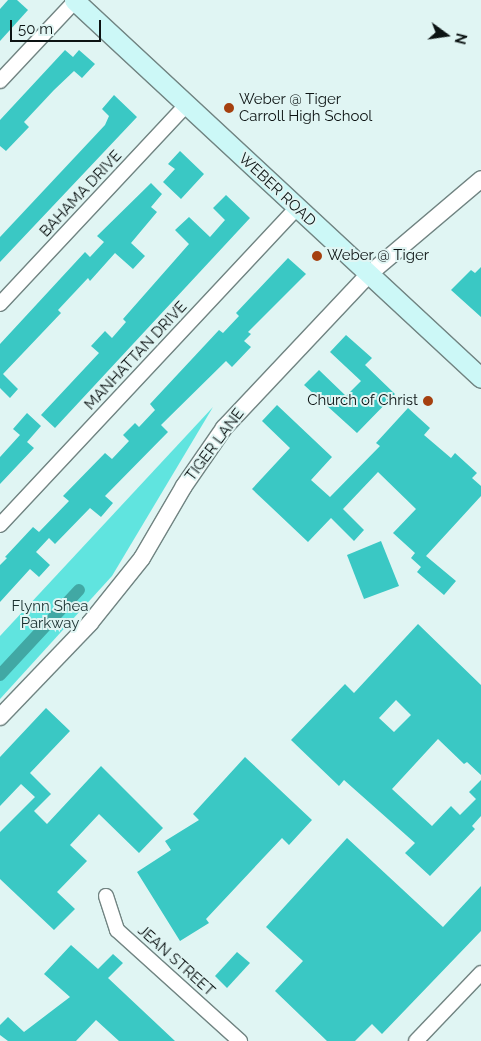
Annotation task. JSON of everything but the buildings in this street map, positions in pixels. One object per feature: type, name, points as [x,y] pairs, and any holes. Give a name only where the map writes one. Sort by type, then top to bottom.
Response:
[{"type":"main road","name":"WEBER ROAD","points":[[75,1],[481,378]]},
{"type":"street","points":[[0,81],[75,1]]},
{"type":"street","name":"BAHAMA DRIVE","points":[[0,304],[186,105]]},
{"type":"street","name":"TIGER LANE","points":[[0,717],[90,623],[142,558],[184,486],[224,428],[368,275],[481,179]]},
{"type":"street","name":"MANHATTAN DRIVE","points":[[0,525],[296,208]]},
{"type":"street","name":"JEAN STREET","points":[[106,896],[117,930],[240,1041]]},
{"type":"street","points":[[416,1041],[481,973]]},
{"type":"green space","name":"Flynn Shea Parkway","points":[[213,407],[112,576],[0,699],[0,636]]},
{"type":"waterway","points":[[0,675],[79,590]]},
{"type":"place","name":"Weber @ Tiger Carroll High School","points":[[229,108]]},
{"type":"place","name":"Weber @ Tiger","points":[[317,256]]},
{"type":"place","name":"Church of Christ","points":[[428,401]]}]
